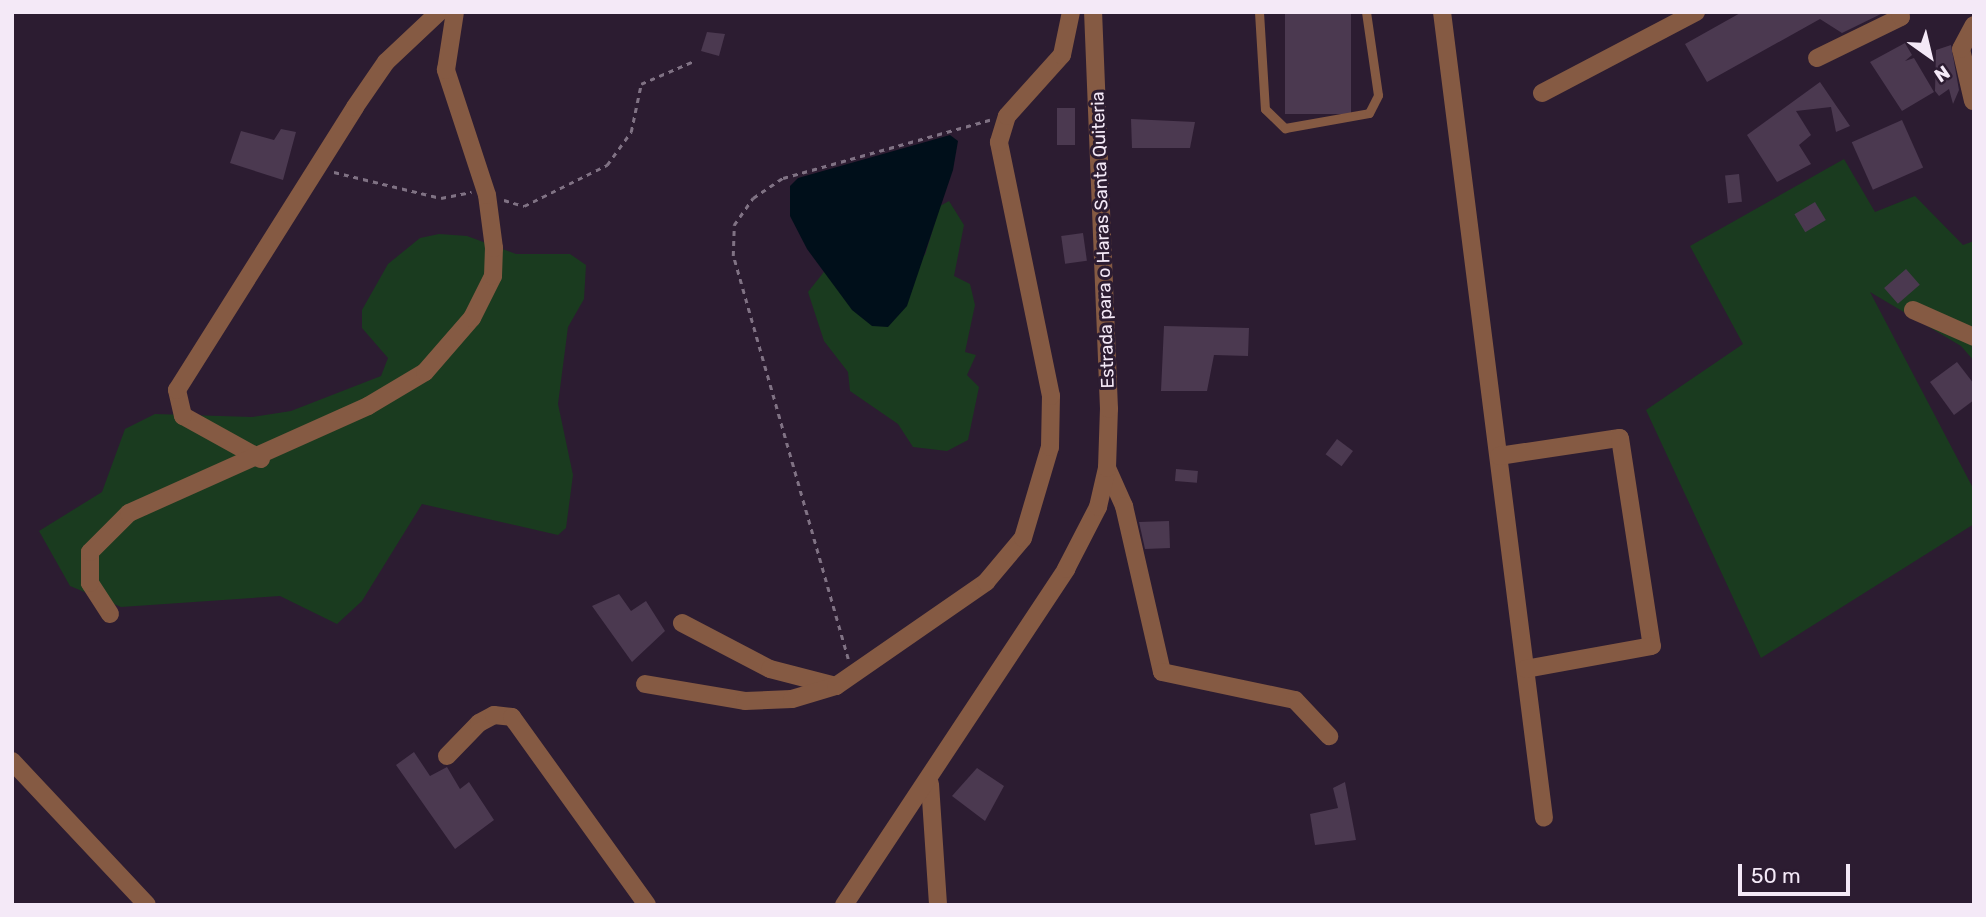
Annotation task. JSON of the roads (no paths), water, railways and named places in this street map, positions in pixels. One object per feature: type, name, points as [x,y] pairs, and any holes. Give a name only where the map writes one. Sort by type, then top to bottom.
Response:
[{"type":"street","points":[[261,459],[183,416],[177,390],[386,62],[439,12]]},
{"type":"street","points":[[110,614],[90,583],[90,552],[100,538],[152,499],[261,459],[380,400],[425,372],[455,342],[493,276],[487,195],[446,70],[455,12]]},
{"type":"street","points":[[645,684],[745,701],[792,699],[836,686],[986,582],[1023,538],[1036,507],[1051,447],[1051,396],[999,142],[1007,116],[1062,55],[1071,12]]},
{"type":"street","name":"Estrada para o Haras Santa Quiteria","points":[[1093,12],[1104,179],[1107,468]]},
{"type":"street","points":[[1442,12],[1544,818]]},
{"type":"street","points":[[1542,93],[1696,12]]},
{"type":"street","points":[[1817,58],[1901,18],[1900,12]]},
{"type":"street","points":[[1973,101],[1961,49],[1974,25]]},
{"type":"street","points":[[1913,310],[1974,337]]},
{"type":"street","points":[[1499,456],[1620,438],[1653,646],[1526,669]]},
{"type":"street","points":[[1107,468],[1124,506],[1162,672],[1295,700],[1329,736]]},
{"type":"street","points":[[844,905],[930,783],[1086,537],[1107,468]]},
{"type":"street","points":[[682,622],[770,668],[836,686]]},
{"type":"street","points":[[447,756],[486,719],[512,718],[647,905]]},
{"type":"street","points":[[12,761],[147,905]]},
{"type":"street","points":[[930,783],[938,905]]},
{"type":"lane","points":[[1259,12],[1265,109],[1285,128],[1368,113],[1378,95],[1366,12]]},
{"type":"water","points":[[950,135],[958,141],[953,170],[907,306],[888,327],[872,326],[852,310],[807,249],[790,216],[790,186],[798,178]]}]
